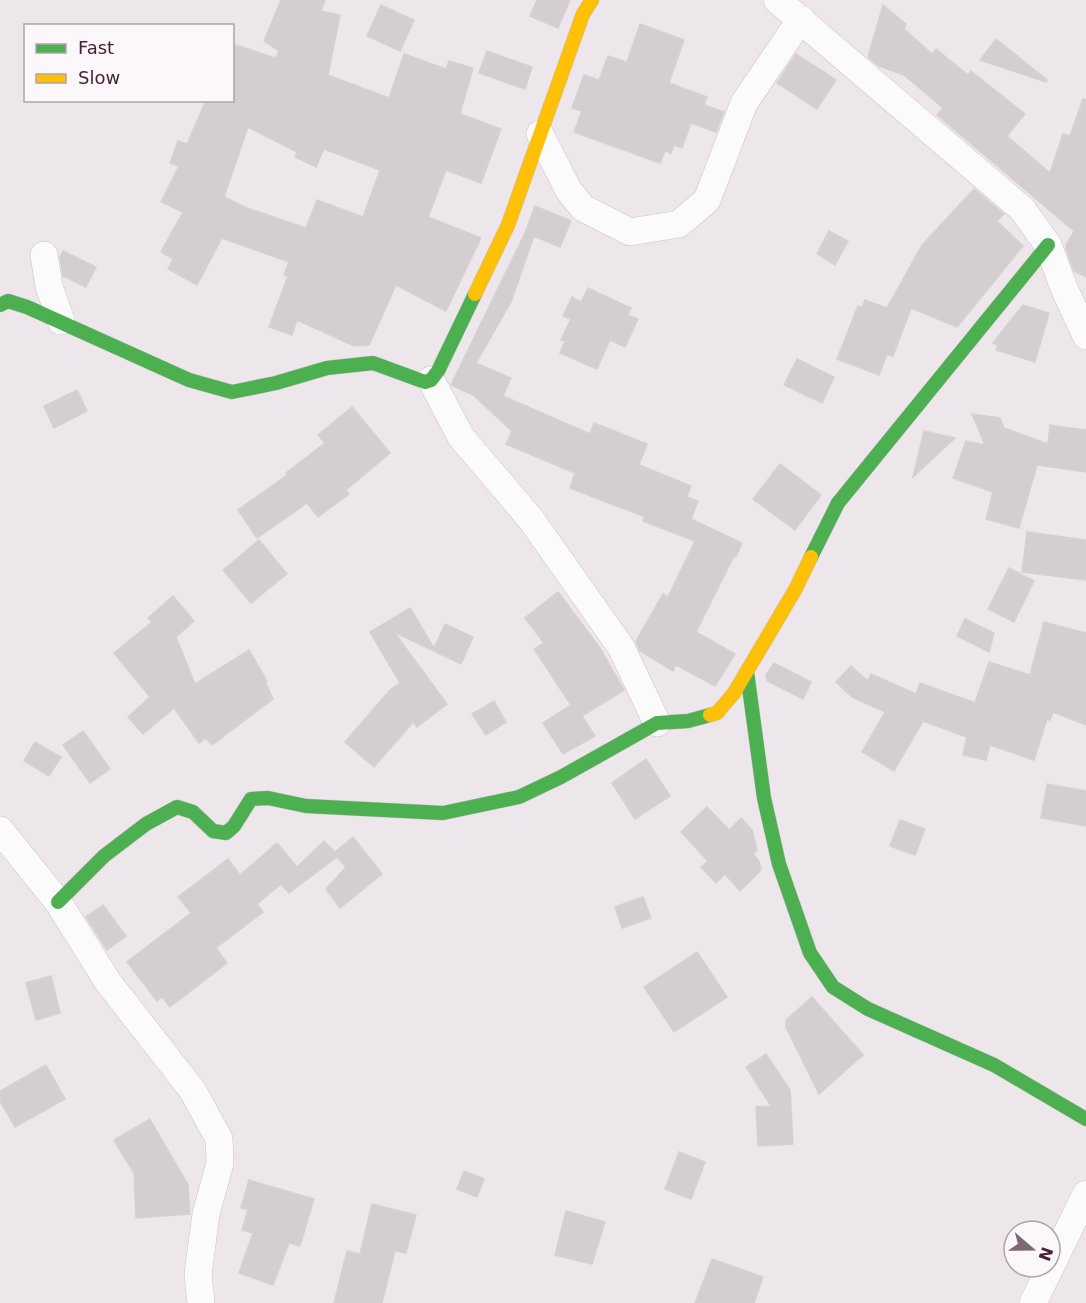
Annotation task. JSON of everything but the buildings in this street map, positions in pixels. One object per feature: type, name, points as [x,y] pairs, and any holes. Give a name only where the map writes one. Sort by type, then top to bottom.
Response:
[{"type":"street","points":[[0,305],[8,300],[61,321],[189,380],[232,392],[276,384],[327,368],[373,363],[424,382],[431,380],[438,371],[508,225],[583,14],[592,0]]},
{"type":"street","points":[[777,0],[1022,209],[1048,244],[1064,288],[1086,336]]},
{"type":"street","points":[[540,134],[569,191],[583,208],[630,232],[679,224],[707,200],[744,103],[801,19]]},
{"type":"street","points":[[58,902],[104,856],[146,824],[177,807],[193,812],[213,831],[226,833],[234,826],[251,799],[268,798],[306,806],[443,813],[519,797],[561,777],[657,723],[688,721],[717,713],[734,693],[795,590],[838,503],[1048,244]]},
{"type":"street","points":[[44,255],[49,286],[61,321]]},
{"type":"street","points":[[431,380],[461,437],[530,518],[621,647],[657,723]]},
{"type":"street","points":[[747,672],[764,798],[778,864],[810,953],[833,987],[878,1014],[994,1065],[1086,1119]]},
{"type":"street","points":[[0,830],[58,902],[108,981],[193,1091],[219,1139],[220,1163],[206,1214],[198,1274],[201,1303]]},
{"type":"street","points":[[1033,1303],[1086,1194]]},
{"type":"traffic: fast","points":[[811,557],[838,503],[1048,245]]},
{"type":"traffic: fast","points":[[0,305],[8,301],[27,307],[189,380],[232,392],[276,383],[327,368],[373,363],[425,382],[431,380],[438,371],[475,294]]},
{"type":"traffic: fast","points":[[747,672],[764,798],[779,864],[810,953],[833,987],[868,1009],[994,1065],[1086,1119]]},
{"type":"traffic: fast","points":[[58,902],[104,856],[146,824],[177,807],[193,812],[213,831],[226,833],[234,826],[251,799],[268,798],[306,806],[443,813],[519,797],[561,777],[657,723],[688,721],[710,715]]},
{"type":"traffic: slow","points":[[475,294],[508,225],[583,14],[592,0]]},
{"type":"traffic: slow","points":[[710,715],[717,713],[734,693],[795,590],[811,557]]}]
